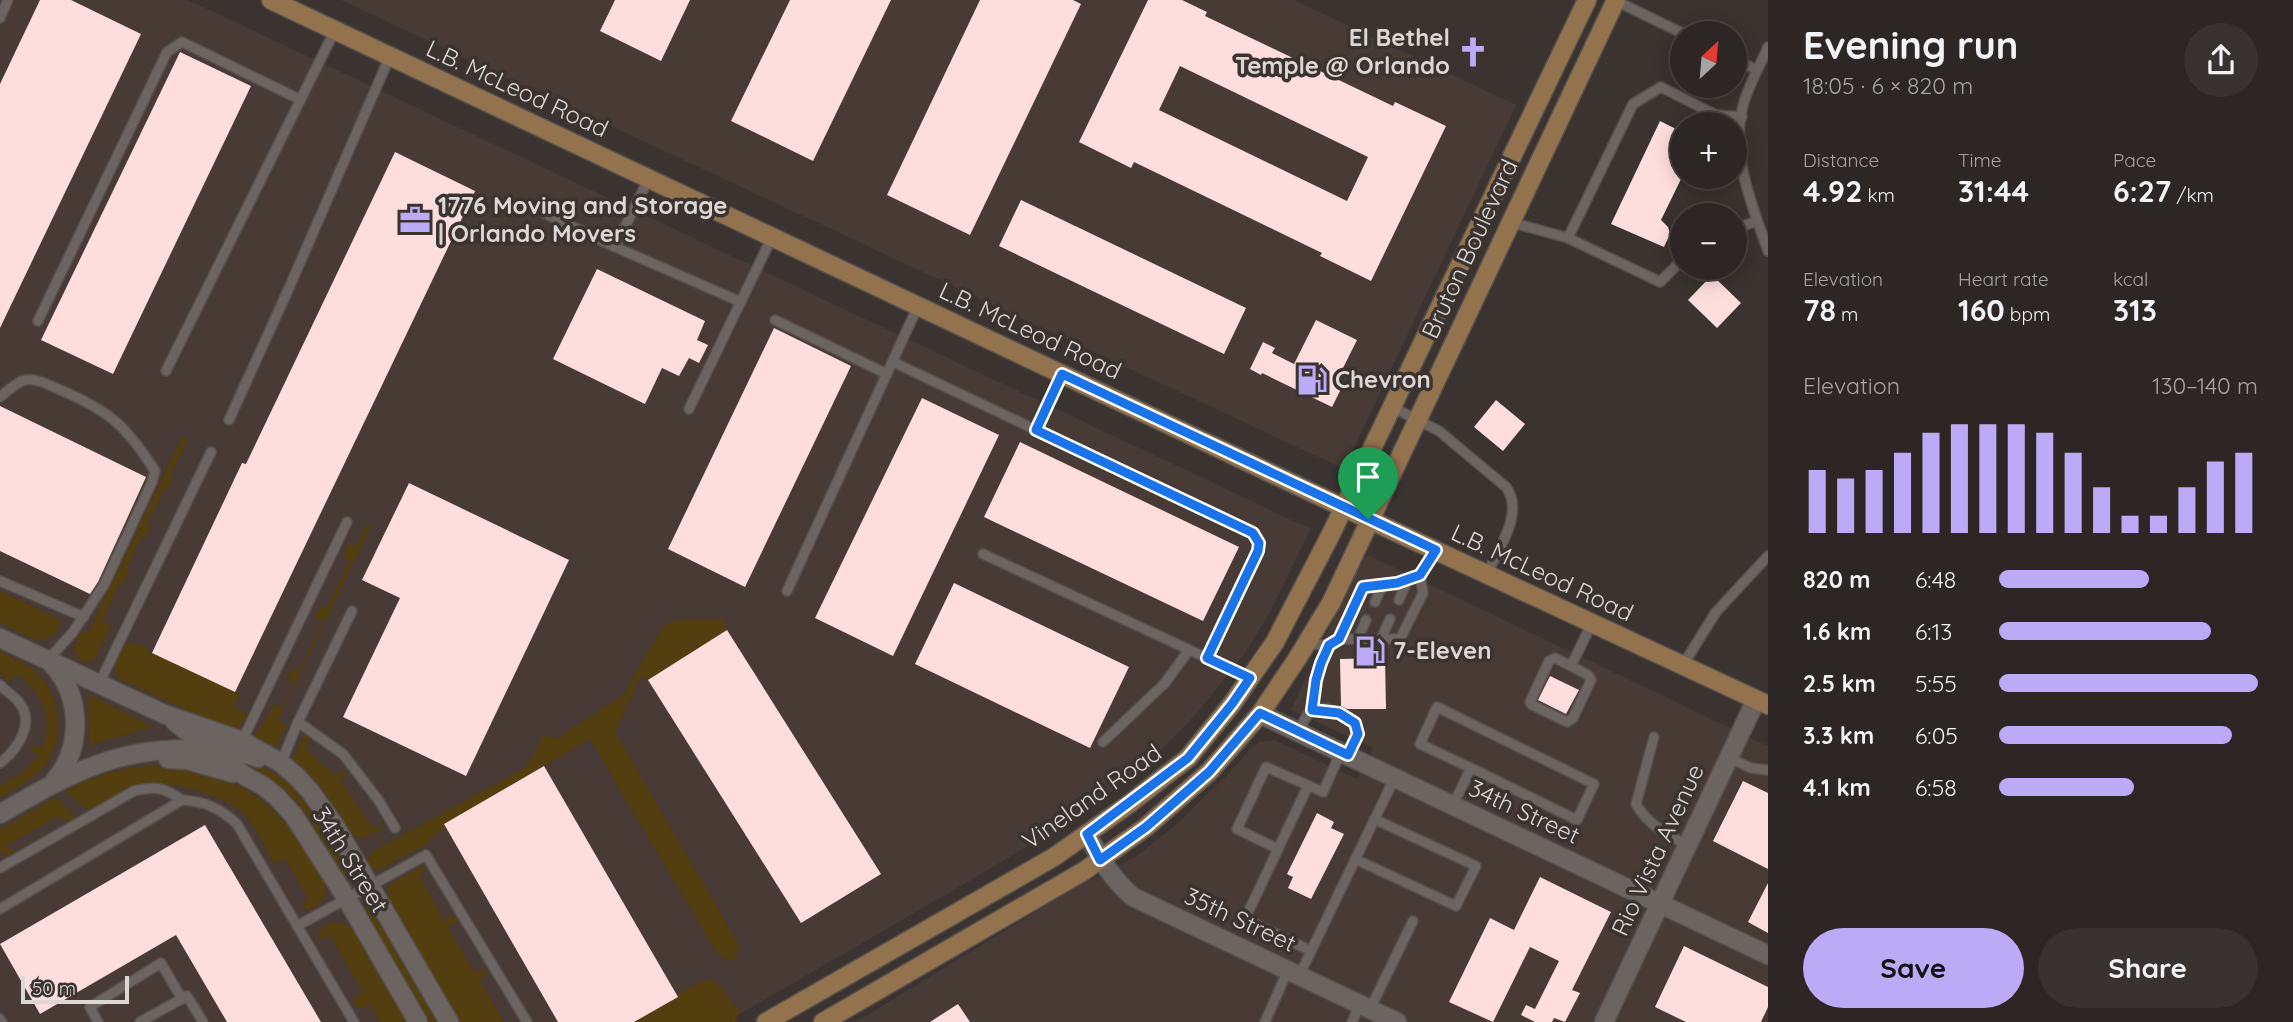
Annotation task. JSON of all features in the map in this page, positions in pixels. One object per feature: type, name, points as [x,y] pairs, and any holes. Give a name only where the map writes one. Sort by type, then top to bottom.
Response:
[{"type":"street","name":"L.B. McLeod Road","points":[[271,0],[1762,703]]},
{"type":"street","name":"Bruton Boulevard","points":[[1344,507],[1587,0]]},
{"type":"street","name":"Bruton Boulevard","points":[[1368,519],[1615,0]]},
{"type":"street","name":"Vineland Road","points":[[766,1022],[1054,857],[1188,758],[1232,704],[1275,642],[1344,507]]},
{"type":"street","name":"Vineland Road","points":[[823,1022],[1100,860],[1146,827],[1209,772],[1260,713],[1306,644],[1331,603],[1368,519]]},
{"type":"street","name":"34th Street","points":[[0,638],[164,714],[242,741],[281,763],[310,790],[335,826],[449,1022]]},
{"type":"street","points":[[48,660],[68,687],[76,727],[67,766],[52,783]]},
{"type":"street","name":"Rio Vista Avenue","points":[[1604,1022],[1729,758],[1762,703]]},
{"type":"street","name":"34th Street","points":[[1260,713],[1768,955]]},
{"type":"street","name":"34th Street","points":[[164,714],[245,776],[262,785],[294,816],[347,899],[418,1022]]},
{"type":"street","name":"34th Street","points":[[109,759],[155,750],[242,752],[274,766],[302,788],[310,790]]},
{"type":"street","points":[[0,814],[52,783],[109,759],[187,760],[245,776]]},
{"type":"street","name":"35th Street","points":[[1087,834],[1100,860],[1116,882],[1133,897],[1397,1022]]},
{"type":"lane","points":[[0,19],[8,0]]},
{"type":"lane","points":[[1615,0],[1670,27]]},
{"type":"lane","points":[[166,371],[335,30]]},
{"type":"lane","points":[[38,321],[167,52],[182,42],[299,99]]},
{"type":"lane","points":[[1742,112],[1743,104],[1768,47]]},
{"type":"lane","points":[[229,420],[390,56]]},
{"type":"lane","points":[[1747,65],[1757,70]]},
{"type":"lane","points":[[1568,238],[1633,104],[1661,88],[1710,112]]},
{"type":"lane","points":[[615,247],[649,178]]},
{"type":"lane","points":[[1747,180],[1768,251]]},
{"type":"lane","points":[[545,214],[741,302]]},
{"type":"lane","points":[[1747,224],[1757,221]]},
{"type":"lane","points":[[1510,222],[1568,238],[1660,282],[1670,272]]},
{"type":"lane","points":[[689,409],[772,237]]},
{"type":"lane","points":[[787,591],[919,306]]},
{"type":"lane","points":[[775,320],[887,374]]},
{"type":"lane","points":[[893,362],[1253,533],[1259,543],[1258,551],[1207,658]]},
{"type":"lane","points":[[1036,430],[1062,374]]},
{"type":"lane","points":[[0,397],[23,381],[38,380],[86,401],[114,418],[136,440],[155,471],[104,585],[84,617],[48,660]]},
{"type":"lane","points":[[1392,407],[1439,431],[1511,494],[1513,516],[1487,574]]},
{"type":"lane","points":[[99,684],[211,452]]},
{"type":"lane","points":[[242,741],[347,522]]},
{"type":"lane","points":[[1339,639],[1363,587],[1420,575],[1436,550]]},
{"type":"lane","points":[[982,554],[1250,678]]},
{"type":"lane","points":[[1683,665],[1716,612],[1768,556]]},
{"type":"lane","points":[[1306,644],[1329,645],[1339,639],[1400,639],[1423,593],[1420,575]]},
{"type":"lane","points":[[1399,600],[1408,579]]},
{"type":"lane","points":[[0,582],[84,617]]},
{"type":"lane","points":[[1375,602],[1382,584]]},
{"type":"lane","points":[[281,763],[352,611]]},
{"type":"lane","points":[[1381,639],[1390,619]]},
{"type":"lane","points":[[1358,639],[1366,620]]},
{"type":"lane","points":[[1571,666],[1592,623]]},
{"type":"lane","points":[[1298,732],[1312,710],[1316,680],[1329,645]]},
{"type":"lane","points":[[1102,742],[1165,683],[1189,650]]},
{"type":"lane","points":[[1551,658],[1571,666],[1588,675],[1591,680],[1573,718],[1567,722],[1530,702],[1551,658]]},
{"type":"lane","points":[[0,685],[22,707],[26,726],[19,744],[0,763]]},
{"type":"lane","points":[[1437,707],[1594,784],[1577,820],[1471,768],[1420,744],[1437,707]]},
{"type":"lane","points":[[1278,849],[1237,829],[1266,767],[1323,792],[1358,734],[1355,723],[1339,713],[1312,710]]},
{"type":"lane","points":[[298,722],[343,754],[379,801],[395,828]]},
{"type":"lane","points":[[1654,737],[1636,804],[1642,814],[1669,837],[1688,845]]},
{"type":"lane","points":[[1729,758],[1751,768],[1768,770]]},
{"type":"lane","points":[[1453,805],[1471,768]]},
{"type":"lane","points":[[1265,1022],[1294,973],[1311,951],[1395,777]]},
{"type":"lane","points":[[1308,786],[1245,919],[1311,951]]},
{"type":"lane","points":[[0,868],[134,791],[152,787],[165,789],[182,800]]},
{"type":"lane","points":[[0,908],[182,800],[195,800],[212,806],[237,824],[354,1022]]},
{"type":"lane","points":[[1355,859],[1456,906],[1476,866],[1374,819]]},
{"type":"lane","points":[[298,926],[426,855],[527,1022]]},
{"type":"lane","points":[[1352,1022],[1365,1007],[1413,921]]},
{"type":"lane","points":[[98,1022],[90,1007],[161,962],[182,999]]},
{"type":"lane","points":[[139,1022],[187,996],[203,1022]]},
{"type":"shaded area","points":[[0,0],[188,0],[1311,529],[1269,614],[1245,653],[1198,712],[1157,755],[1112,792],[1063,825],[726,1022],[0,1022]]},
{"type":"shaded area","points":[[341,0],[1294,0],[1516,105],[1344,469]]},
{"type":"shaded area","points":[[182,437],[188,439],[170,476],[173,478],[167,490],[164,489],[148,523],[151,525],[145,537],[142,536],[126,570],[129,572],[123,584],[120,583],[102,621],[111,625],[96,658],[85,663],[78,658],[74,650],[79,634],[82,631],[88,633]]},
{"type":"shaded area","points":[[367,524],[371,526],[278,719],[287,726],[277,745],[269,749],[254,738],[275,704],[282,707],[294,682],[287,679],[293,668],[299,671],[323,621],[315,617],[321,606],[327,608],[350,560],[343,557],[349,544],[356,547]]},
{"type":"shaded area","points":[[1368,555],[1768,746],[1768,1022],[856,1022],[1073,889],[1134,858],[1172,828],[1259,742],[1275,740],[1357,779],[1373,748],[1291,710],[1357,570]]},
{"type":"shaded area","points":[[0,591],[59,619],[60,624],[48,638],[41,639],[25,635],[0,622]]},
{"type":"shaded area","points":[[724,619],[727,630],[648,680],[641,676],[615,732],[739,945],[737,957],[729,961],[717,953],[590,739],[444,824],[446,828],[429,838],[430,842],[377,871],[370,866],[367,859],[374,851],[524,768],[544,734],[555,739],[625,694],[638,667],[665,625],[672,621]]},
{"type":"shaded area","points":[[130,642],[149,648],[148,651],[240,694],[234,707],[250,715],[231,731],[122,680],[116,676],[116,662],[120,652]]},
{"type":"shaded area","points":[[0,652],[29,666],[46,684],[57,708],[58,735],[48,760],[40,771],[0,798],[0,786],[24,771],[39,755],[30,747],[33,745],[42,749],[47,727],[43,708],[34,690],[18,674],[9,681],[0,673]]},
{"type":"shaded area","points":[[88,694],[149,725],[149,728],[89,745]]},
{"type":"shaded area","points":[[304,736],[311,739],[305,748],[335,776],[344,769],[347,770],[341,781],[373,828],[385,824],[384,827],[364,838],[352,836],[325,793],[296,765],[293,758]]},
{"type":"shaded area","points":[[237,758],[270,770],[296,790],[328,831],[347,863],[351,880],[332,858],[296,801]]},
{"type":"shaded area","points":[[147,766],[181,768],[215,776],[237,785],[261,800],[290,827],[306,849],[326,888],[323,900],[309,910],[300,907],[308,898],[285,859],[274,863],[246,816],[237,808],[209,794],[176,786],[146,784],[134,787],[91,811],[64,792],[104,774]]},
{"type":"shaded area","points":[[56,797],[78,820],[73,823],[58,816],[6,846],[17,853],[11,858],[0,851],[0,829]]},
{"type":"shaded area","points":[[420,867],[426,869],[419,876],[444,921],[454,916],[457,918],[456,922],[448,927],[474,972],[486,969],[487,974],[479,980],[504,1022],[460,1022],[387,898],[390,884]]},
{"type":"shaded area","points":[[365,904],[374,912],[439,1022],[429,1022],[367,916]]},
{"type":"shaded area","points":[[334,922],[347,925],[355,932],[408,1022],[380,1022],[370,1004],[362,1008],[354,1005],[354,999],[363,992],[330,935],[320,940],[318,938],[321,928]]},
{"type":"shaded area","points":[[709,980],[719,984],[740,1009],[735,1022],[634,1022],[695,984]]},
{"type":"building","points":[[40,0],[71,0],[141,34],[0,328],[0,84]]},
{"type":"building","points":[[615,0],[690,0],[661,61],[600,31]]},
{"type":"building","points":[[790,0],[891,0],[813,161],[731,121]]},
{"type":"building","points":[[980,0],[1073,0],[1081,4],[970,235],[887,195]]},
{"type":"building","points":[[1148,0],[1182,0],[1207,12],[1205,16],[1393,106],[1395,102],[1446,126],[1371,281],[1320,256],[1322,253],[1134,162],[1131,168],[1079,142]],"holes":[[[1180,66],[1368,157],[1347,201],[1159,110]]]},
{"type":"building","points":[[180,52],[251,86],[113,374],[41,340]]},
{"type":"building","points":[[1660,121],[1670,126],[1670,189],[1676,189],[1661,220],[1668,227],[1670,234],[1664,247],[1611,224]]},
{"type":"building","points":[[395,152],[475,191],[235,692],[152,653]]},
{"type":"building","points":[[1021,200],[1246,308],[1224,354],[999,246]]},
{"type":"building","points":[[597,269],[705,321],[697,340],[708,345],[699,363],[689,358],[679,376],[662,368],[645,404],[553,359]]},
{"type":"building","points":[[1707,280],[1717,280],[1741,303],[1717,328],[1688,300]]},
{"type":"building","points":[[1316,320],[1357,340],[1335,384],[1342,387],[1332,407],[1250,369],[1263,342],[1275,348],[1272,353],[1294,364]]},
{"type":"building","points":[[774,328],[851,366],[745,587],[668,549]]},
{"type":"building","points":[[922,398],[999,435],[893,656],[815,618]]},
{"type":"building","points":[[1496,400],[1525,424],[1503,451],[1474,427]]},
{"type":"building","points":[[0,406],[146,477],[90,594],[0,551]]},
{"type":"building","points":[[1020,442],[1239,547],[1203,621],[984,517]]},
{"type":"building","points":[[409,483],[569,560],[466,776],[343,717],[400,598],[362,580]]},
{"type":"building","points":[[954,583],[1129,667],[1090,748],[915,664]]},
{"type":"building","points":[[727,630],[881,874],[801,923],[648,680]]},
{"type":"building","points":[[1385,658],[1386,709],[1347,709],[1341,706],[1340,659]]},
{"type":"building","points":[[1550,676],[1579,690],[1566,714],[1538,700]]},
{"type":"building","points":[[544,766],[678,997],[634,1022],[558,1022],[444,824]]},
{"type":"building","points":[[1743,781],[1768,793],[1768,869],[1713,841]]},
{"type":"building","points":[[1317,813],[1334,822],[1331,828],[1344,834],[1311,899],[1288,888],[1293,877],[1287,874]]},
{"type":"building","points":[[205,825],[321,1022],[227,1022],[176,935],[40,1014],[0,944]]},
{"type":"building","points":[[1540,877],[1611,912],[1572,990],[1580,993],[1565,1022],[1554,1018],[1552,1022],[1535,1022],[1521,1015],[1526,1005],[1535,1009],[1559,961],[1530,947],[1493,1022],[1449,1002],[1490,918],[1514,930]]},
{"type":"building","points":[[1768,883],[1768,933],[1748,922]]},
{"type":"building","points":[[1684,946],[1768,987],[1768,1007],[1761,1022],[1686,1022],[1655,1007]]},
{"type":"building","points":[[958,1004],[970,1022],[930,1022]]},
{"type":"place","name":"El Bethel Temple @ Orlando","points":[[1473,52]]},
{"type":"place","name":"1776 Moving and Storage | Orlando Movers","points":[[415,220]]},
{"type":"place","name":"Chevron","points":[[1312,380]]},
{"type":"place","name":"7-Eleven","points":[[1370,651]]},
{"type":"route","points":[[1062,374],[1368,519],[1436,550],[1420,575],[1397,583],[1363,587],[1339,639],[1329,645],[1321,663],[1312,710],[1339,713],[1355,723],[1358,734],[1348,755],[1260,713],[1209,772],[1146,827],[1100,860],[1087,834],[1188,758],[1250,678],[1207,658],[1258,551],[1259,543],[1253,533],[1036,430],[1062,374]]}]
